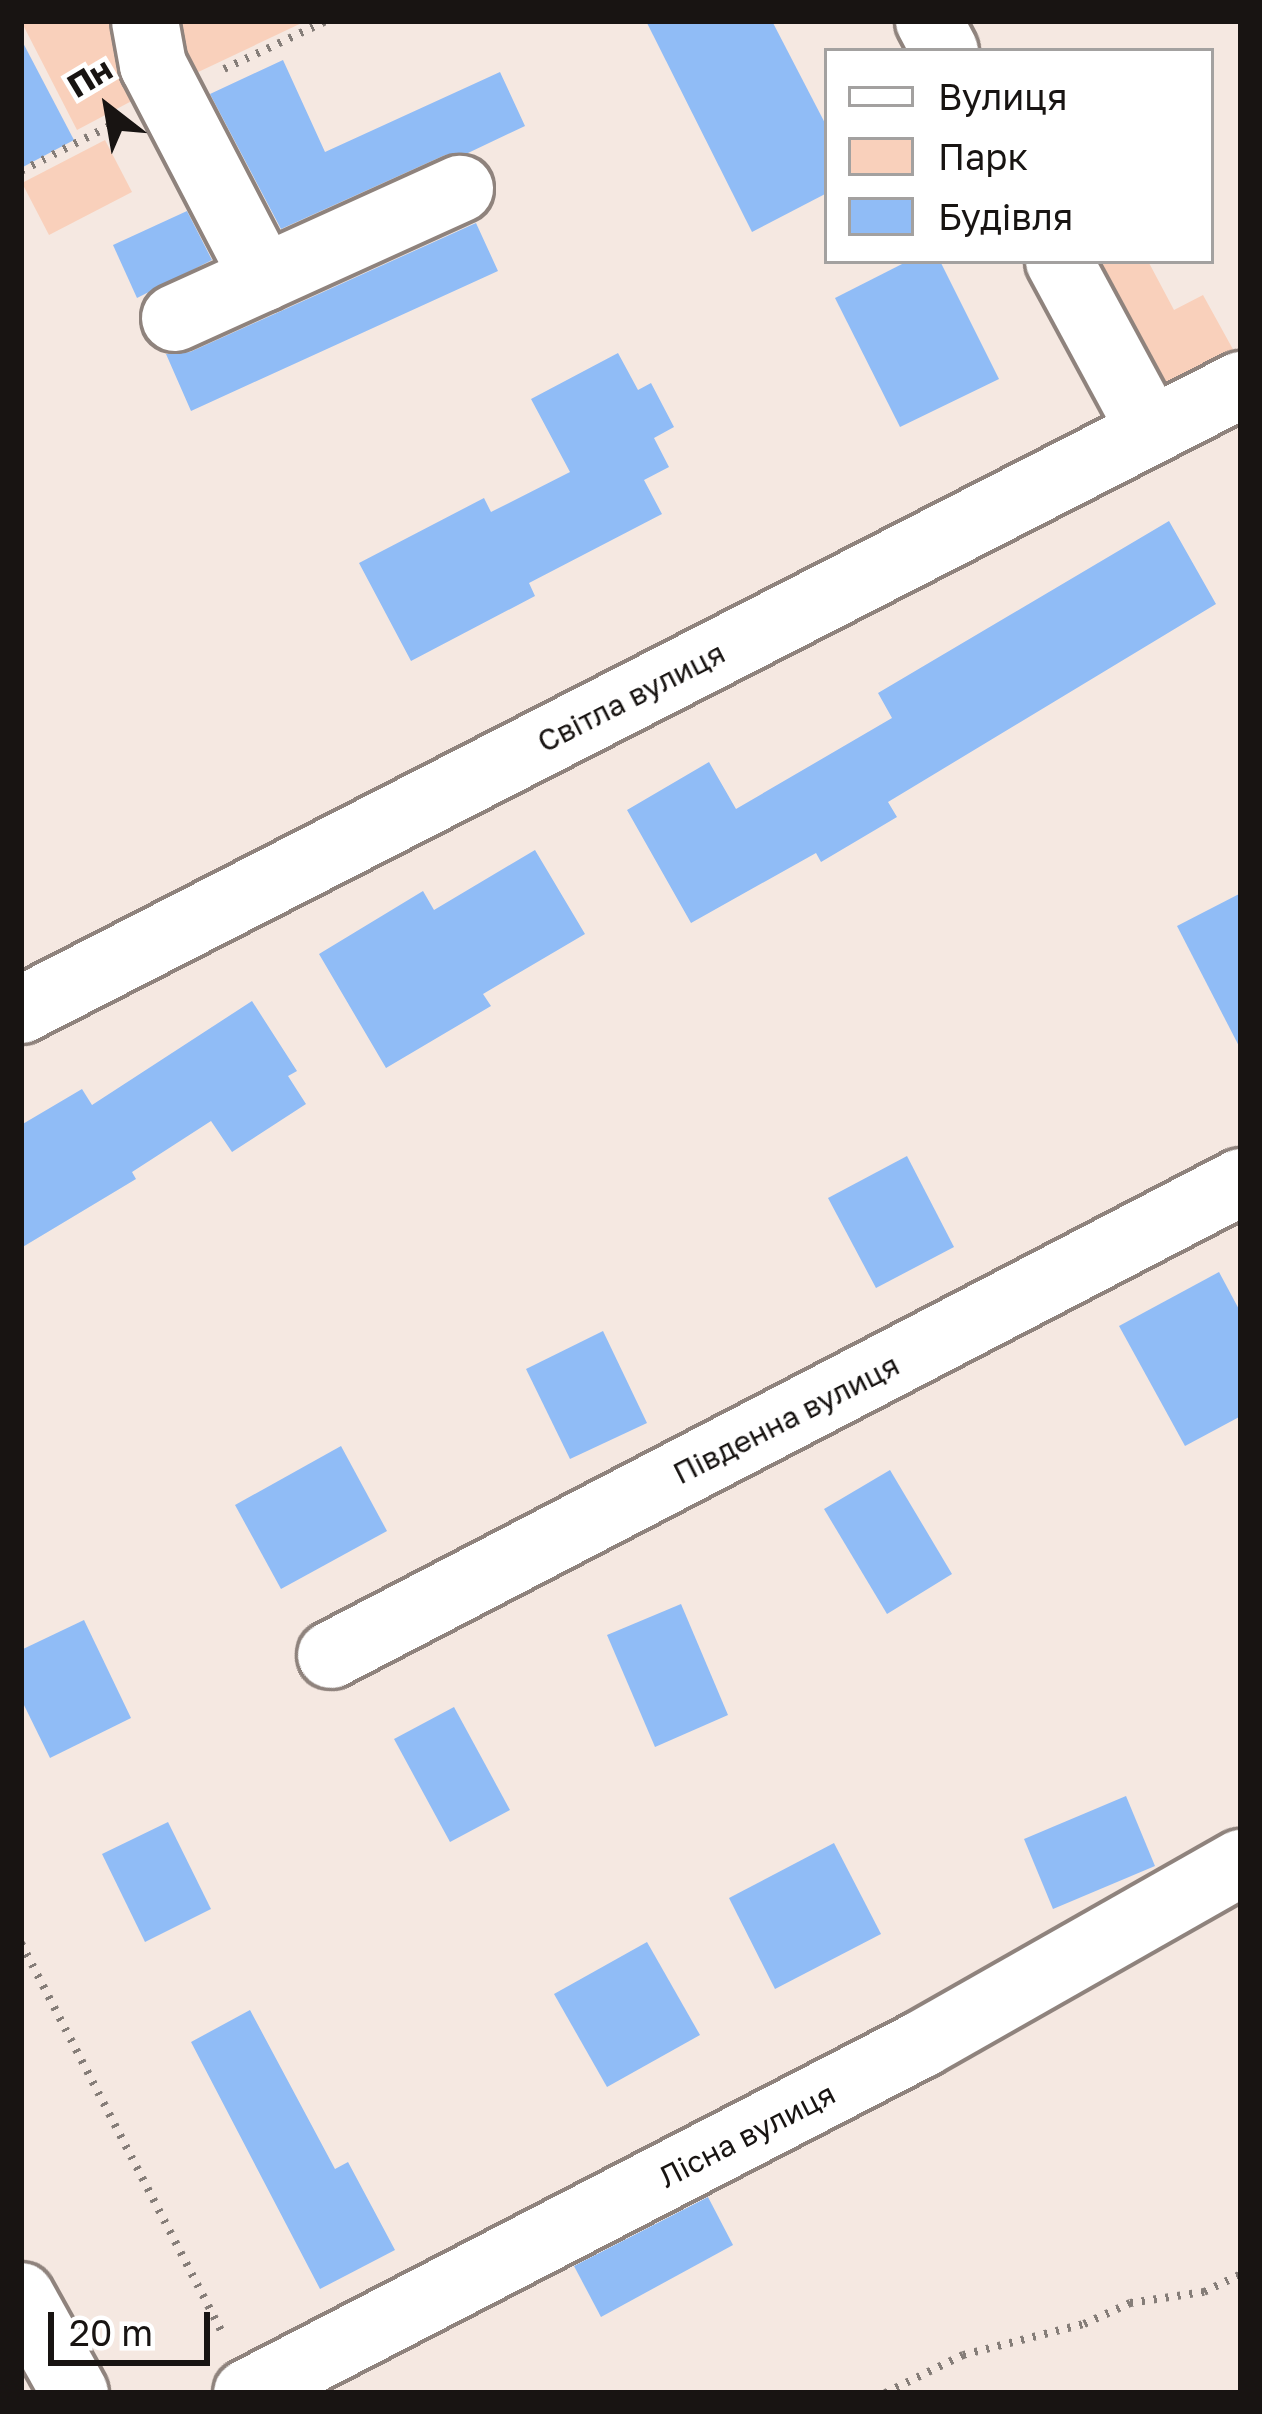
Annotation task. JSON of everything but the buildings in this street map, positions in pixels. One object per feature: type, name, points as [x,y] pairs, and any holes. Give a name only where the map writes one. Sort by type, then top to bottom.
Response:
[{"type":"street","points":[[145,21],[153,65],[264,278]]},
{"type":"street","points":[[929,21],[943,48]]},
{"type":"street","points":[[175,318],[460,189]]},
{"type":"street","points":[[1061,264],[1151,431]]},
{"type":"street","name":"Світла вулиця","points":[[21,1010],[1241,385]]},
{"type":"street","name":"Південна вулиця","points":[[331,1655],[1241,1182]]},
{"type":"street","name":"Лісна вулиця","points":[[249,2392],[922,2044],[1241,1863]]},
{"type":"street","points":[[21,2296],[75,2393]]},
{"type":"path","points":[[21,1943],[249,2392]]},
{"type":"path","points":[[885,2393],[963,2355],[1084,2324],[1130,2303],[1204,2292],[1241,2274]]},
{"type":"green space","points":[[21,21],[124,21],[143,95],[77,130]]},
{"type":"green space","points":[[156,21],[306,21],[175,83]]},
{"type":"green space","points":[[105,140],[132,192],[49,235],[22,183]]},
{"type":"green space","points":[[1078,264],[1150,264],[1174,310],[1203,295],[1235,353],[1152,398]]}]
